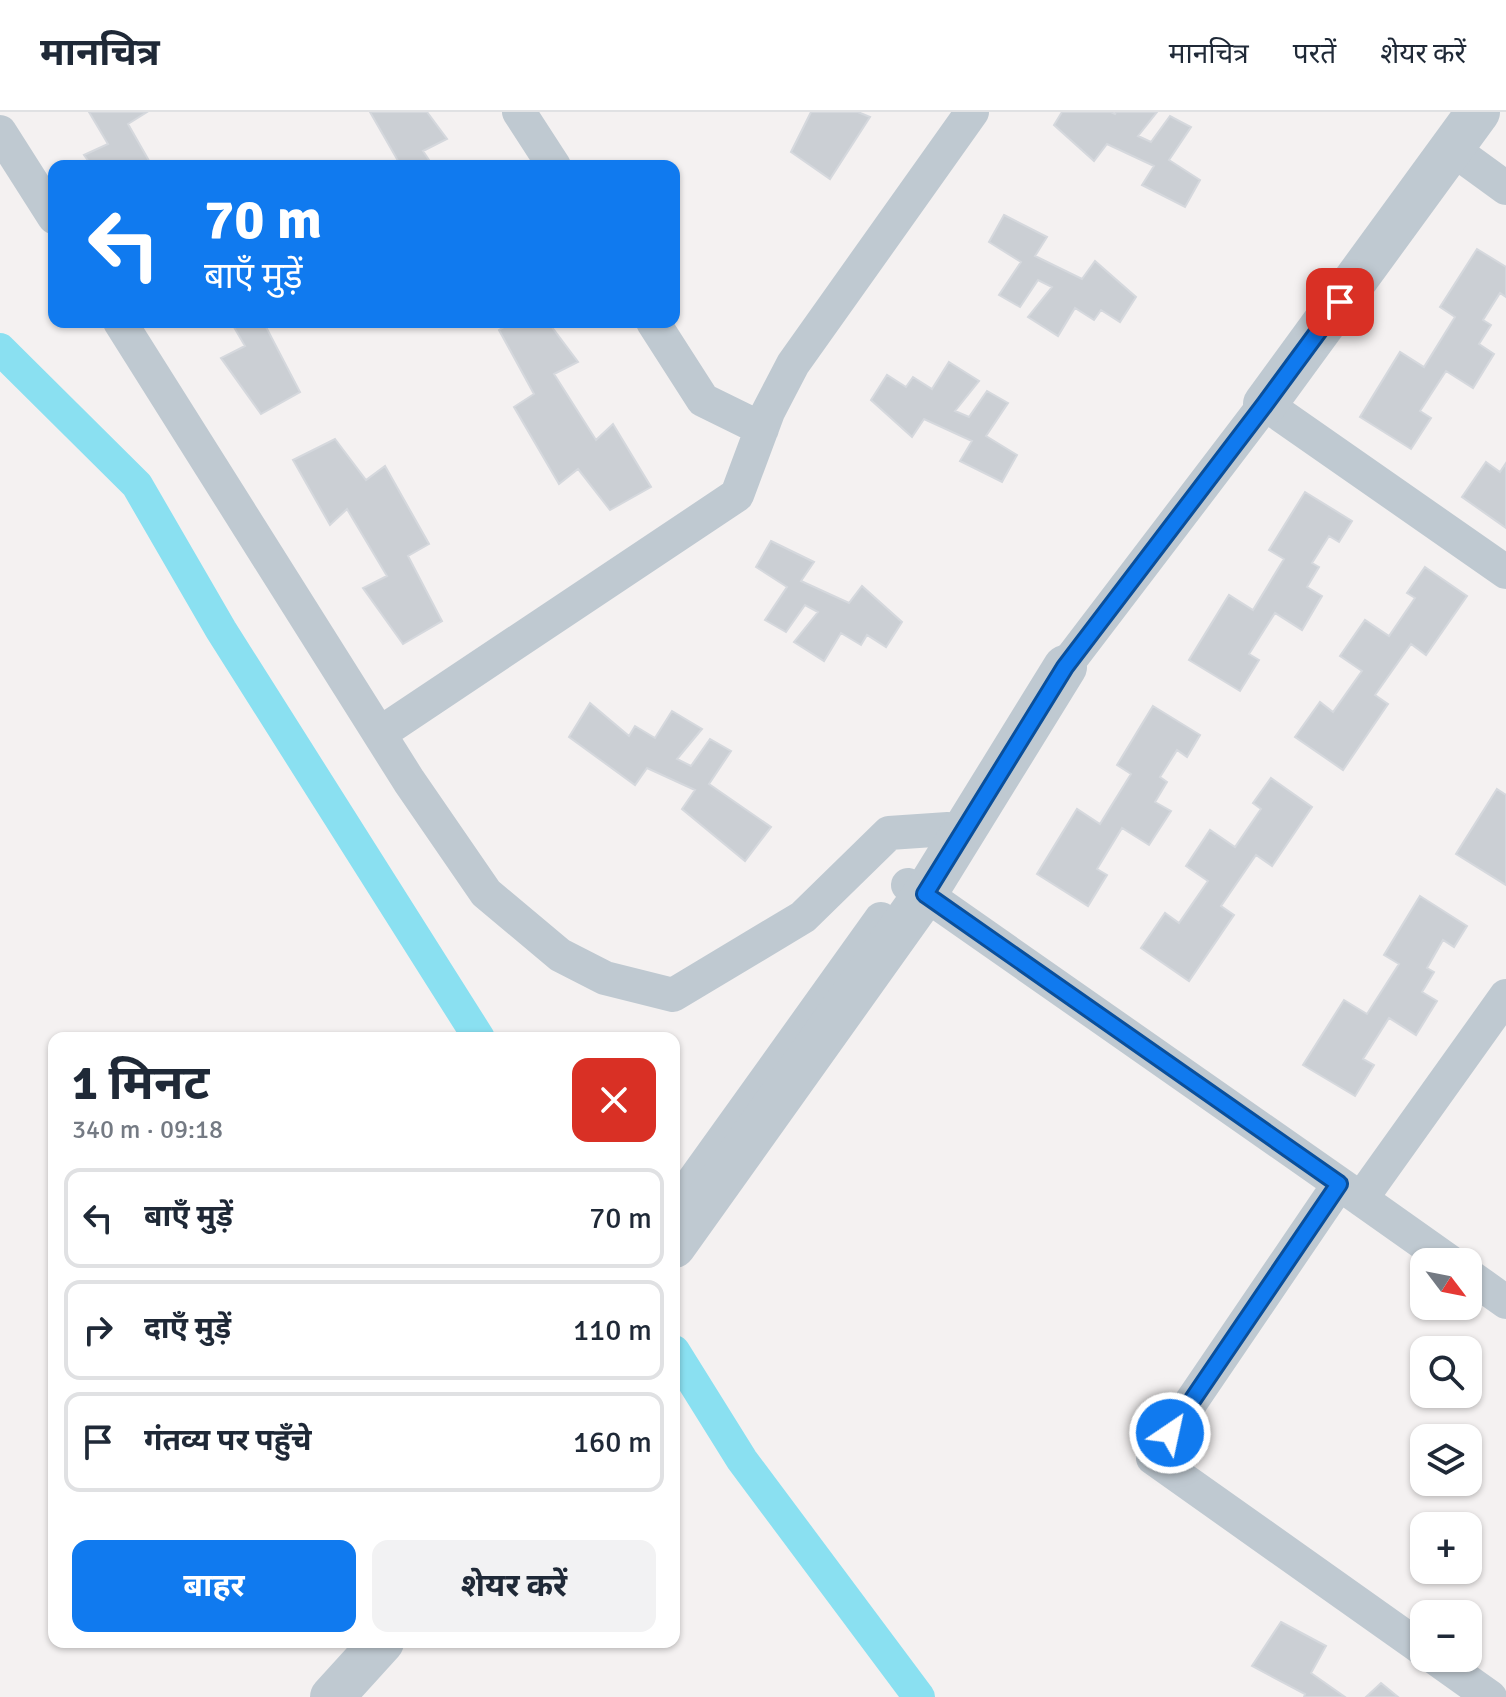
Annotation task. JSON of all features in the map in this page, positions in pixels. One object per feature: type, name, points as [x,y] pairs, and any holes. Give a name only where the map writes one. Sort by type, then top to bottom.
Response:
[{"type":"street","points":[[519,112],[550,160]]},
{"type":"street","points":[[388,728],[737,495],[762,429],[793,364],[972,112]]},
{"type":"street","points":[[680,1200],[840,974],[916,890],[948,829],[1065,667],[1265,404],[1478,112]]},
{"type":"street","points":[[0,132],[48,208]]},
{"type":"street","points":[[1451,148],[1506,188]]},
{"type":"street","points":[[124,328],[409,781],[486,893],[560,955],[605,978],[673,995],[803,917],[889,833],[948,829]]},
{"type":"street","points":[[657,328],[703,400],[762,429]]},
{"type":"street","points":[[1265,404],[1506,572]]},
{"type":"street","points":[[680,1237],[1065,667]]},
{"type":"street","points":[[916,890],[1430,1248]]},
{"type":"street","points":[[1410,1640],[1153,1458],[1350,1191],[1506,996]]},
{"type":"street","points":[[1482,1285],[1506,1302]]},
{"type":"street","points":[[329,1697],[362,1648]]},
{"type":"street","points":[[329,1697],[376,1648]]},
{"type":"street","points":[[1455,1672],[1490,1697]]},
{"type":"building","points":[[89,112],[147,112],[128,124],[149,160],[88,160],[84,155],[108,144]]},
{"type":"building","points":[[370,112],[427,112],[447,139],[423,151],[429,160],[398,160]]},
{"type":"building","points":[[811,112],[858,112],[870,117],[830,179],[791,152]]},
{"type":"building","points":[[1062,112],[1157,112],[1138,136],[1151,142],[1170,116],[1191,127],[1169,160],[1200,180],[1185,207],[1142,185],[1154,166],[1107,144],[1094,161],[1054,125]]},
{"type":"building","points":[[1004,215],[1047,237],[1035,256],[1082,279],[1095,261],[1136,297],[1120,322],[1101,310],[1094,320],[1075,308],[1058,336],[1028,317],[1052,287],[1038,280],[1020,307],[999,295],[1021,262],[989,242]]},
{"type":"building","points":[[1477,249],[1506,267],[1506,297],[1500,293],[1483,320],[1491,325],[1479,344],[1494,354],[1473,388],[1446,371],[1420,411],[1431,418],[1411,449],[1360,417],[1400,352],[1424,367],[1455,317],[1440,307]]},
{"type":"building","points":[[234,328],[267,328],[300,392],[261,414],[221,358],[245,346]]},
{"type":"building","points":[[552,328],[578,362],[554,374],[596,440],[613,424],[651,487],[610,510],[578,469],[559,484],[514,407],[534,394],[499,330]]},
{"type":"building","points":[[949,362],[979,381],[955,411],[969,417],[987,391],[1008,403],[986,436],[1017,455],[1002,482],[960,461],[972,441],[924,419],[912,437],[871,400],[887,375],[906,387],[913,377],[932,389]]},
{"type":"building","points":[[335,439],[366,480],[385,466],[429,544],[408,556],[442,621],[403,644],[363,588],[387,576],[347,509],[330,525],[293,460]]},
{"type":"building","points":[[1486,462],[1500,472],[1506,463],[1506,528],[1462,497]]},
{"type":"building","points":[[1305,492],[1352,521],[1339,542],[1329,536],[1312,563],[1319,567],[1307,587],[1322,596],[1302,630],[1275,613],[1249,654],[1259,660],[1240,691],[1189,660],[1229,595],[1253,610],[1284,559],[1269,550]]},
{"type":"building","points":[[771,541],[814,562],[801,581],[849,603],[862,586],[902,622],[886,647],[867,635],[861,645],[841,633],[824,661],[794,642],[818,612],[805,605],[786,632],[765,620],[787,587],[756,567]]},
{"type":"building","points":[[1425,567],[1467,596],[1426,655],[1411,644],[1375,695],[1388,704],[1343,770],[1295,737],[1320,702],[1333,712],[1362,671],[1340,656],[1365,620],[1389,636],[1415,598],[1407,593]]},
{"type":"building","points":[[590,703],[629,736],[635,726],[655,738],[672,711],[702,729],[677,759],[691,766],[710,739],[731,751],[709,784],[771,827],[745,861],[682,809],[695,790],[647,768],[635,785],[569,737]]},
{"type":"building","points":[[1153,706],[1200,735],[1187,757],[1177,750],[1160,777],[1167,782],[1155,802],[1171,811],[1149,845],[1122,828],[1097,869],[1107,875],[1088,906],[1037,874],[1077,809],[1100,824],[1131,774],[1117,765]]},
{"type":"building","points":[[1271,778],[1312,807],[1272,866],[1256,855],[1221,906],[1234,915],[1189,981],[1141,948],[1165,913],[1179,923],[1208,881],[1186,866],[1210,830],[1235,847],[1261,809],[1253,803]]},
{"type":"building","points":[[1497,789],[1506,795],[1506,885],[1456,854]]},
{"type":"building","points":[[1420,896],[1467,926],[1454,947],[1443,940],[1427,968],[1434,972],[1422,992],[1437,1001],[1416,1035],[1389,1018],[1363,1059],[1374,1065],[1355,1096],[1303,1065],[1344,1000],[1367,1014],[1399,964],[1384,955]]},
{"type":"building","points":[[1281,1622],[1326,1646],[1311,1673],[1345,1697],[1304,1697],[1305,1694],[1252,1666]]},
{"type":"building","points":[[1381,1683],[1398,1697],[1366,1697]]},
{"type":"waterway","points":[[0,349],[137,485],[221,630],[475,1032]]},
{"type":"waterway","points":[[680,1361],[742,1460],[919,1697]]},
{"type":"route","points":[[1170,1433],[1339,1184],[925,894],[1065,667],[1340,302]]}]
